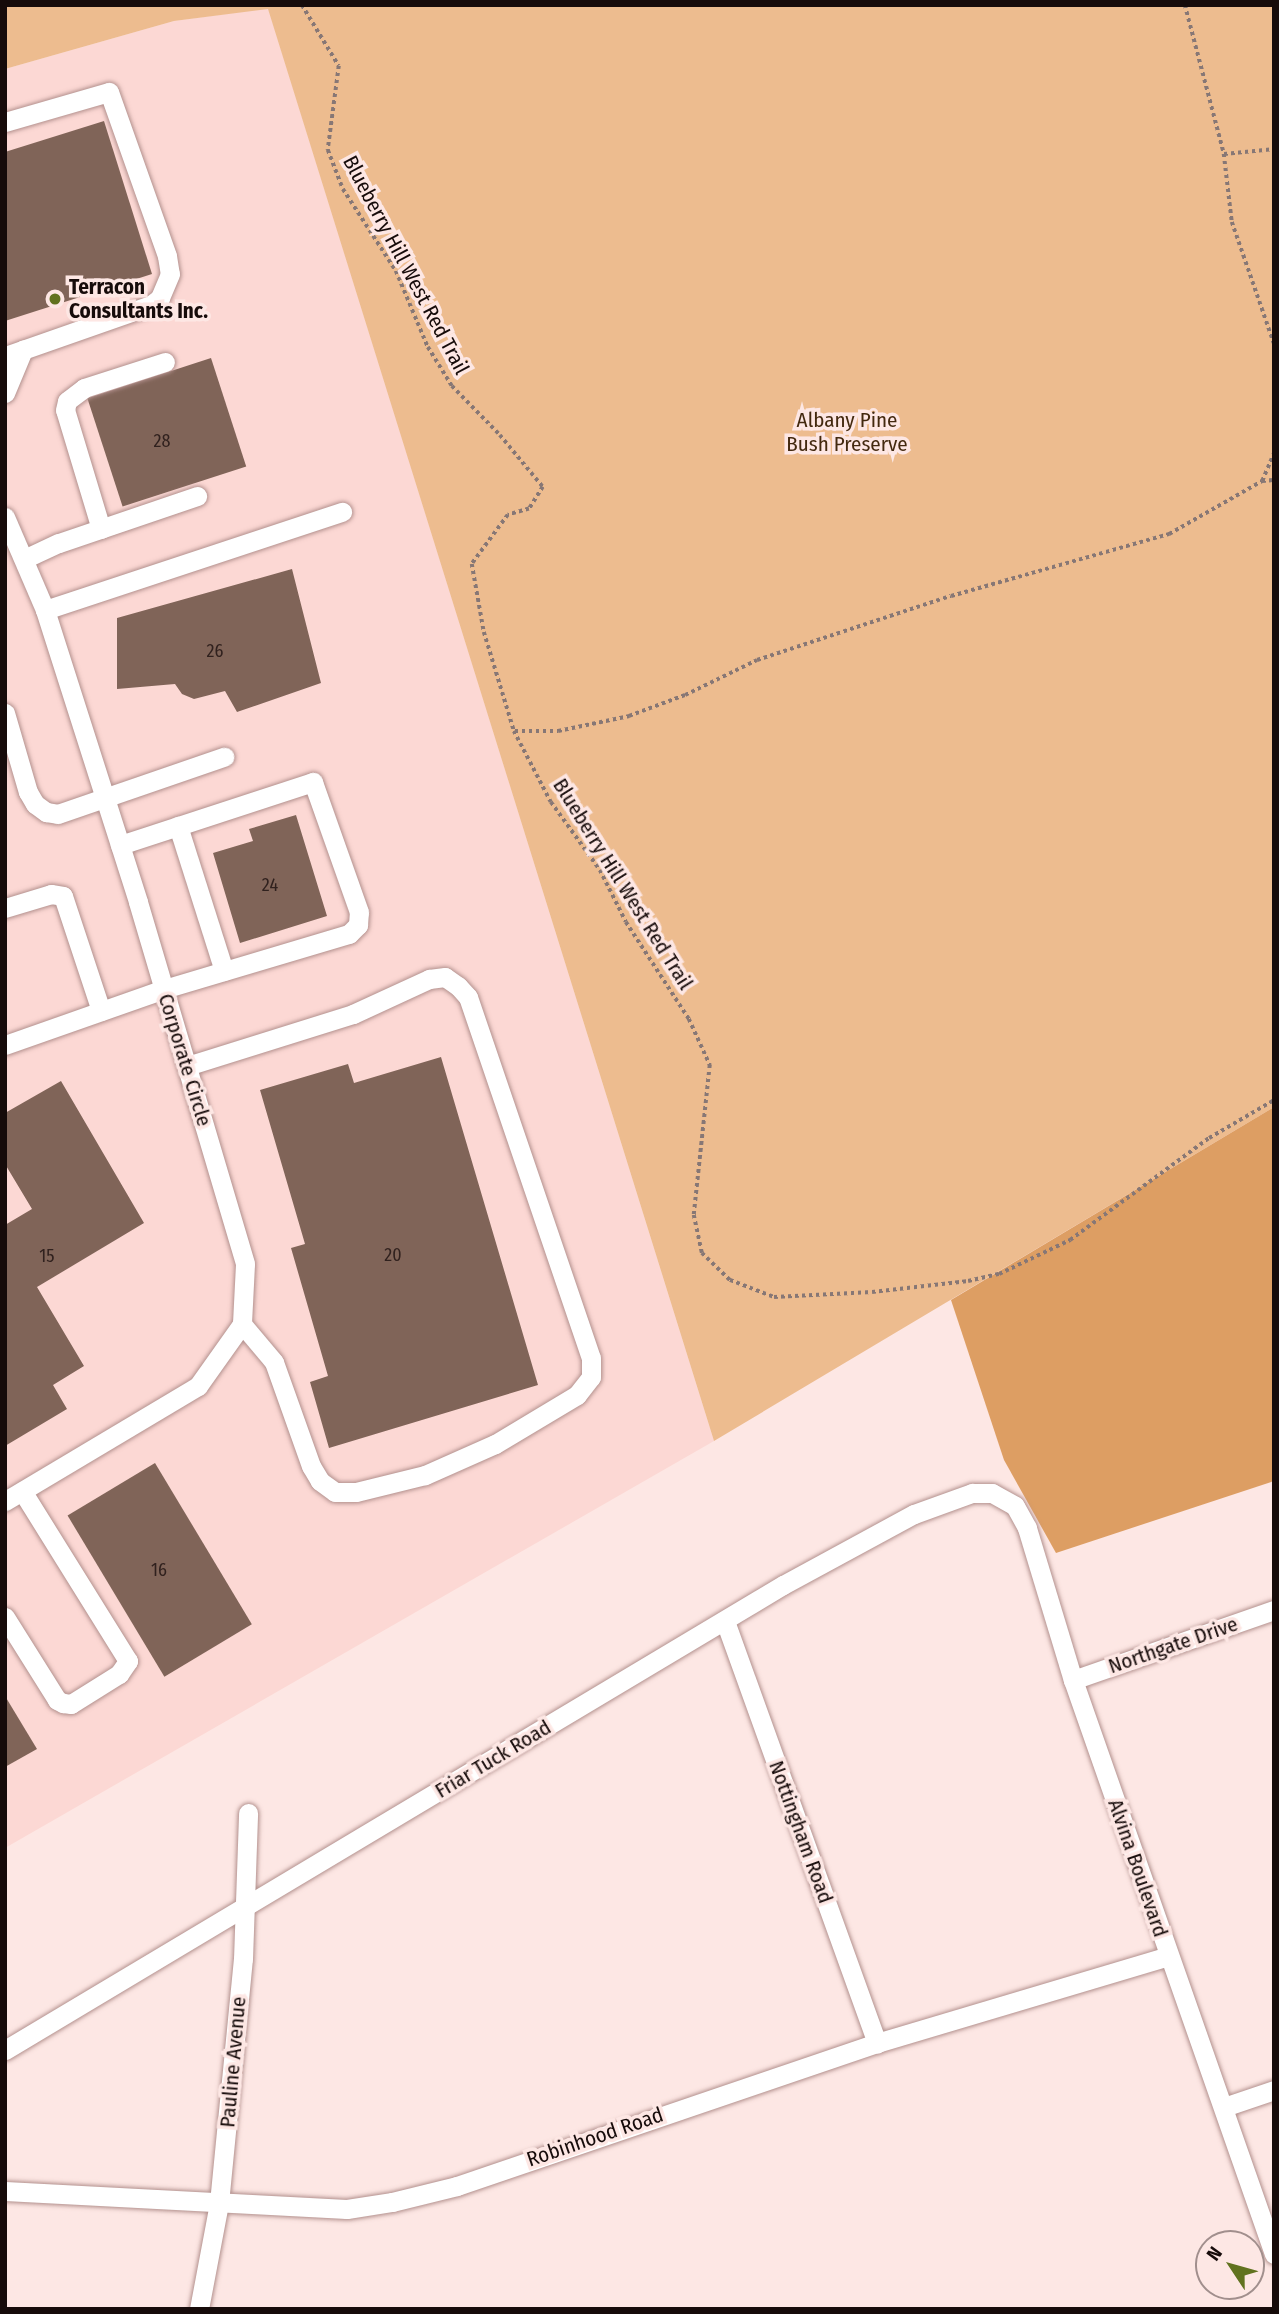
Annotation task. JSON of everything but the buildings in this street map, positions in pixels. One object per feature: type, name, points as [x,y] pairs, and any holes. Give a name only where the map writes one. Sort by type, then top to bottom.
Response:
[{"type":"street","points":[[5,122],[109,92],[167,256],[170,274],[160,298],[151,305],[14,353],[5,393]]},
{"type":"street","points":[[102,529],[65,410],[67,401],[84,388],[164,362]]},
{"type":"street","points":[[24,559],[59,543],[197,496]]},
{"type":"street","points":[[45,610],[342,512]]},
{"type":"street","name":"Corporate Circle","points":[[5,517],[45,610],[187,1066],[245,1264],[242,1324]]},
{"type":"street","points":[[5,713],[28,792],[36,804],[46,811],[58,814],[223,757]]},
{"type":"street","points":[[5,1045],[164,989],[349,934],[358,925],[359,912],[313,782],[120,845]]},
{"type":"street","points":[[178,826],[224,971]]},
{"type":"street","points":[[5,908],[51,894],[63,896],[101,1011]]},
{"type":"street","points":[[5,1617],[57,1700],[63,1703],[71,1704],[119,1674],[128,1661],[14,1496],[198,1386],[242,1324],[274,1362],[311,1466],[320,1481],[335,1492],[356,1492],[425,1475],[484,1449],[577,1395],[591,1377],[591,1358],[468,997],[458,986],[445,977],[429,979],[353,1014],[187,1066]]},
{"type":"street","name":"Friar Tuck Road","points":[[5,2050],[783,1585],[914,1514],[972,1493],[992,1493]]},
{"type":"street","name":"Alvina Boulevard","points":[[992,1493],[1015,1506],[1027,1528],[1073,1680],[1274,2254]]},
{"type":"street","name":"Northgate Drive","points":[[1073,1680],[1274,1610]]},
{"type":"street","name":"Nottingham Road","points":[[725,1621],[877,2043]]},
{"type":"street","name":"Pauline Avenue","points":[[199,2309],[219,2203],[243,1959],[247,1813]]},
{"type":"street","name":"Robinhood Road","points":[[5,2191],[347,2209],[393,2202],[457,2186],[877,2043],[1168,1956]]},
{"type":"street","points":[[1224,2107],[1274,2091]]},
{"type":"path","name":"Blueberry Hill West Red Trail","points":[[302,5],[339,66],[328,150],[344,189],[396,271],[428,347],[452,386],[500,435],[543,487],[529,509],[508,516],[472,564],[484,632],[514,731],[551,803],[600,870],[626,922],[689,1019],[710,1065],[694,1215],[702,1253],[730,1280],[774,1297],[872,1292],[968,1281],[999,1274],[1042,1250],[1070,1240],[1209,1138],[1274,1100]]},
{"type":"path","points":[[1185,5],[1224,154],[1232,222],[1274,343]]},
{"type":"path","points":[[1224,154],[1274,149]]},
{"type":"path","points":[[1262,481],[1274,453]]},
{"type":"path","points":[[514,731],[558,731],[629,716],[685,695],[757,660],[951,596],[1169,534],[1262,481],[1274,480]]},
{"type":"shaded area","points":[[268,8],[714,1441],[5,1848],[5,69],[174,21]]},
{"type":"shaded area","points":[[1274,1107],[1274,1481],[1056,1553],[1004,1460],[951,1300]]},
{"type":"green space","name":"Albany Pine Bush Preserve","points":[[5,5],[1274,5],[1274,1107],[714,1441],[268,9],[174,21],[5,69]]},
{"type":"place","name":"Terracon Consultants Inc.","points":[[55,299]]}]
